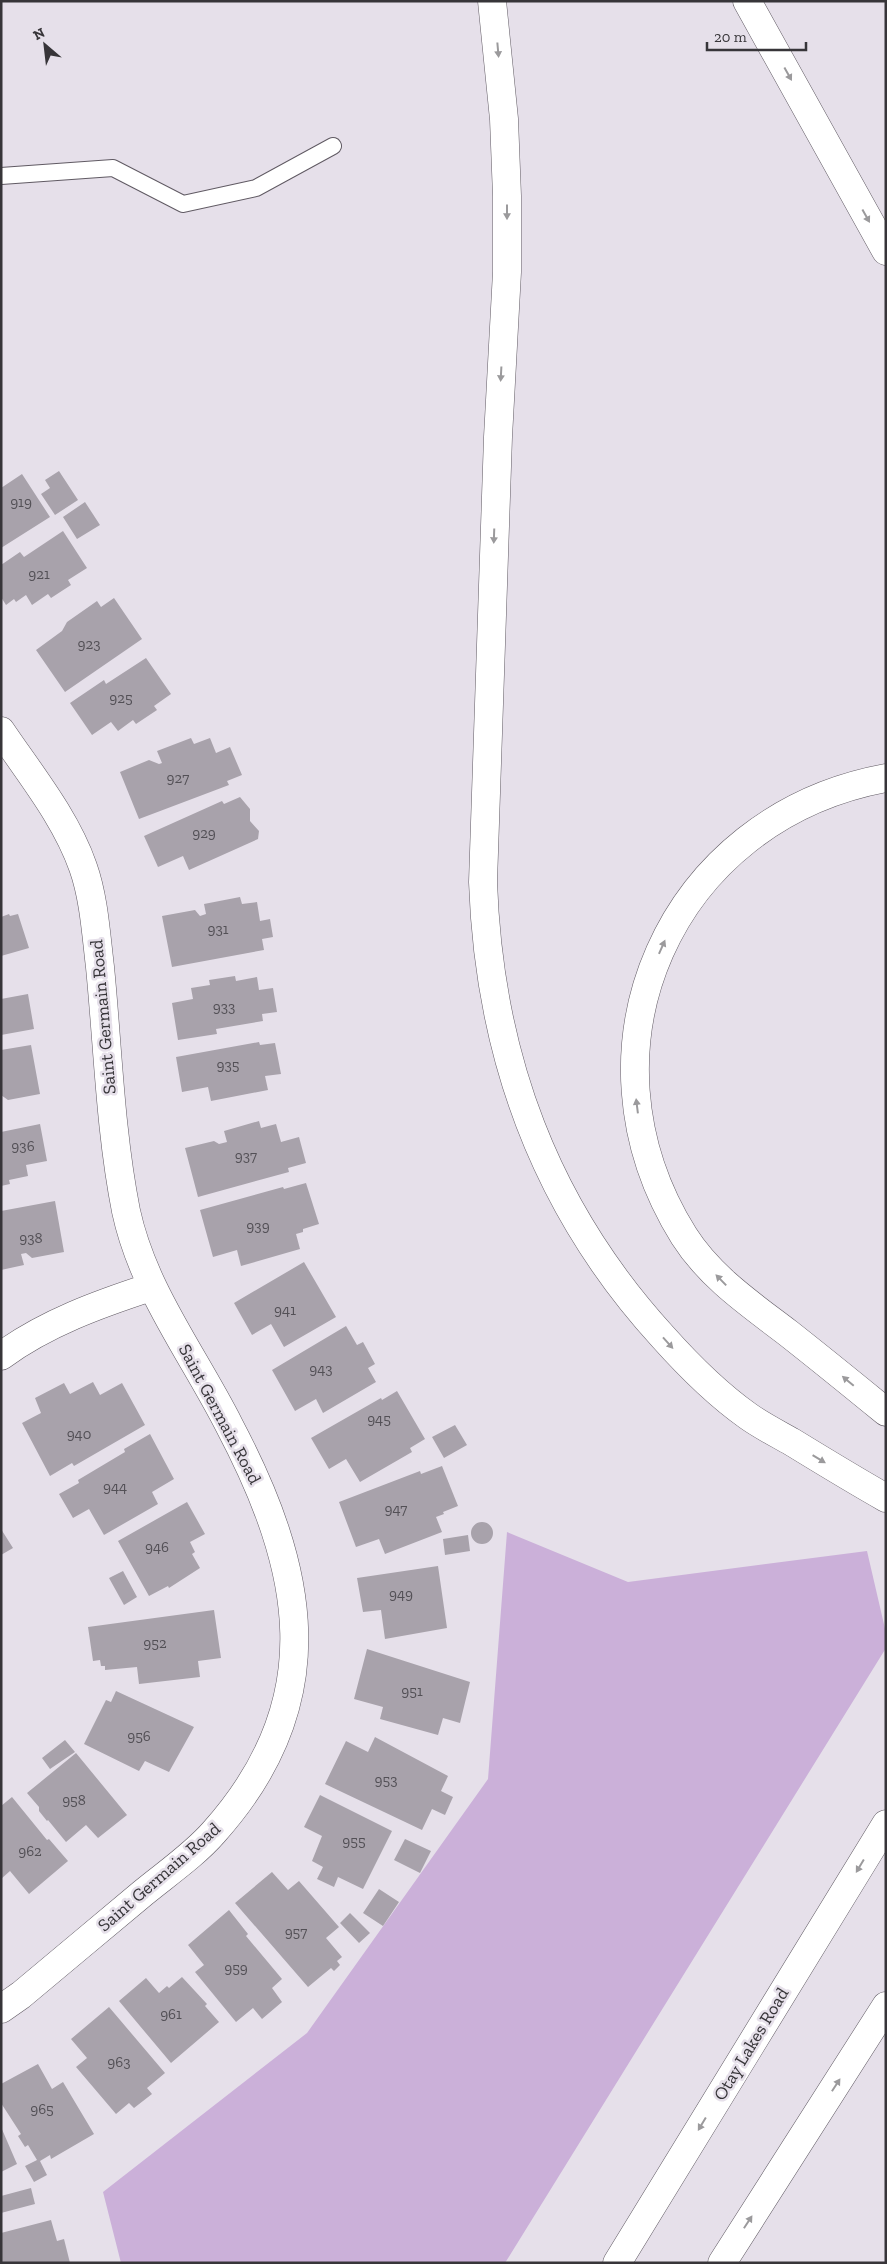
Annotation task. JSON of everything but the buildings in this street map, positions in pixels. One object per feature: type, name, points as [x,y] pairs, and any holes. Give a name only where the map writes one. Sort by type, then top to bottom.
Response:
[{"type":"main road","points":[[492,1],[504,119],[507,272],[498,438],[483,882],[489,972],[508,1060],[538,1145],[562,1193],[590,1243],[616,1282],[646,1319],[685,1360],[748,1417],[886,1498]]},
{"type":"main road","points":[[747,1],[886,251]]},
{"type":"main road","name":"Saint Germain Road","points":[[1,731],[60,819],[74,845],[84,871],[98,957],[111,1103],[127,1214],[151,1287],[229,1424],[257,1484],[284,1555],[295,1626],[294,1666],[287,1706],[279,1729],[254,1780],[212,1834],[28,1990],[1,2009]]},
{"type":"main road","points":[[886,778],[833,791],[803,804],[774,820],[742,844],[701,884],[674,924],[653,967],[639,1020],[634,1059],[635,1091],[646,1153],[656,1183],[685,1238],[704,1262],[741,1298],[886,1412]]},
{"type":"main road","points":[[1,1356],[25,1338],[82,1312],[151,1287]]},
{"type":"main road","name":"Otay Lakes Road","points":[[617,2263],[886,1824]]},
{"type":"main road","points":[[722,2263],[886,2006]]},
{"type":"lane","points":[[2,173],[113,168],[183,204],[256,188],[334,146]]},
{"type":"shaded area","points":[[507,1532],[628,1582],[867,1551],[886,1633],[886,1648],[505,2263],[121,2263],[103,2192],[307,2033],[488,1779]]}]
